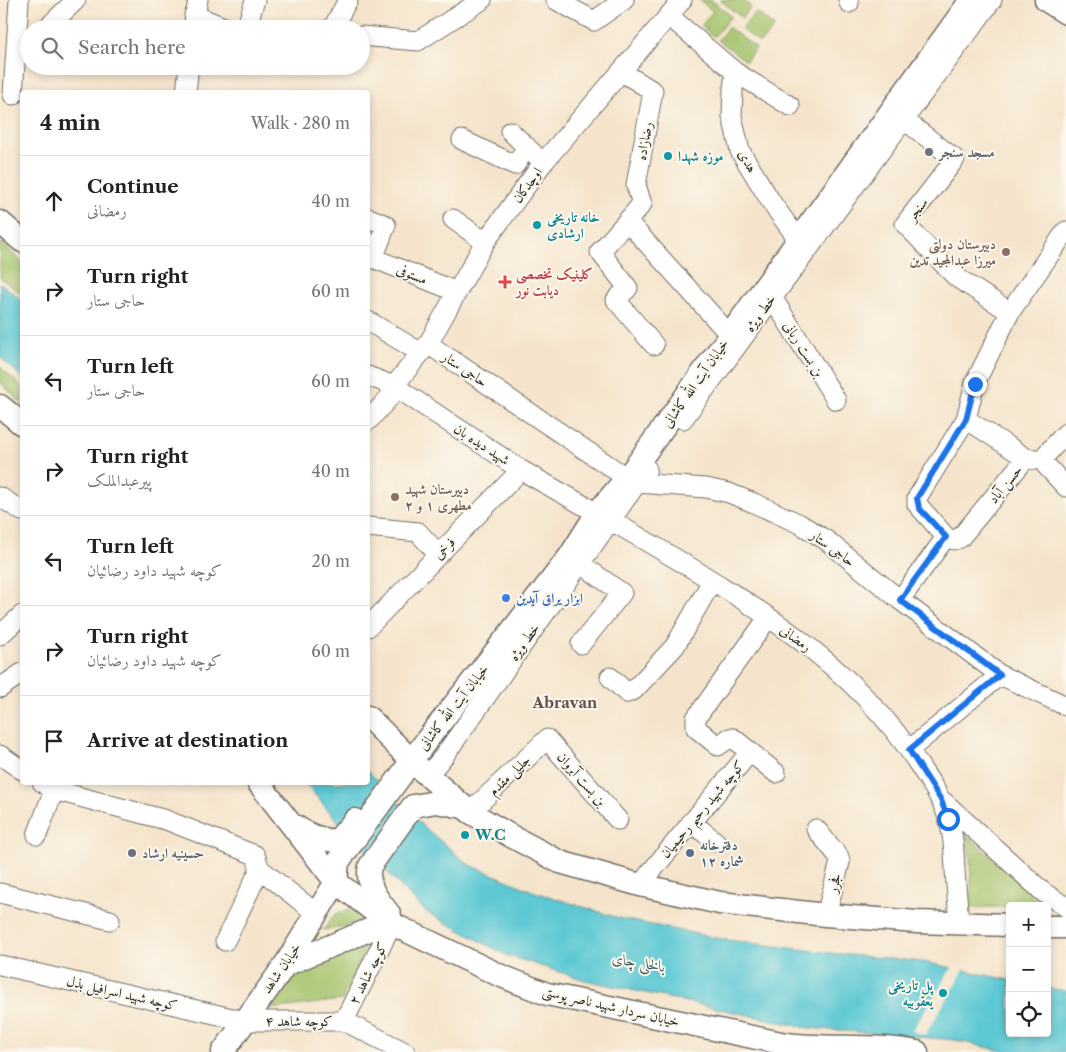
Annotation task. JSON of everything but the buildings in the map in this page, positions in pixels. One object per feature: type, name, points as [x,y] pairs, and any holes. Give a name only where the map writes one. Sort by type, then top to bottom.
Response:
[{"type":"main road","name":"خیابان آیت الله کاشانی","points":[[401,793],[632,480],[730,334],[798,239],[898,115],[971,0]]},
{"type":"main road","points":[[0,222],[20,239]]},
{"type":"main road","points":[[0,406],[20,422]]},
{"type":"main road","points":[[374,724],[468,810],[560,862],[640,885],[720,903],[826,915],[917,922],[1006,925]]},
{"type":"main road","points":[[374,724],[389,752],[391,769],[401,793]]},
{"type":"main road","name":"خیابان سردار شهید ناصر پوستی","points":[[260,785],[336,882],[393,925],[457,956],[547,994],[805,1049],[886,1047],[911,1051]]},
{"type":"main road","points":[[401,793],[468,810]]},
{"type":"main road","points":[[336,882],[353,876],[359,849],[401,793]]},
{"type":"main road","points":[[359,849],[401,793]]},
{"type":"main road","points":[[284,965],[393,925],[374,894],[367,875],[370,866],[359,849],[337,840],[309,836],[290,823]]},
{"type":"main road","name":"خیابان شاهد","points":[[223,1052],[284,965],[336,882]]},
{"type":"main road","points":[[1051,926],[1066,927]]},
{"type":"street","points":[[12,96],[19,0]]},
{"type":"street","points":[[55,20],[76,0]]},
{"type":"street","points":[[249,20],[256,0]]},
{"type":"street","points":[[337,20],[348,0]]},
{"type":"street","points":[[370,37],[418,41],[482,0]]},
{"type":"street","points":[[556,0],[594,21],[624,0]]},
{"type":"street","name":"اوچدکان","points":[[370,419],[396,388],[424,348],[485,242],[543,163],[682,0]]},
{"type":"street","name":"خط ویژه","points":[[632,480],[772,297],[898,115],[992,0]]},
{"type":"street","points":[[195,14],[209,20]]},
{"type":"street","points":[[669,16],[736,72],[790,106]]},
{"type":"street","points":[[15,59],[20,54]]},
{"type":"street","name":"رضازاده","points":[[622,72],[652,91],[636,186],[642,204],[600,252],[628,288],[616,300],[654,345]]},
{"type":"street","name":"هدی","points":[[736,72],[733,88],[732,116],[740,151],[773,205],[798,239]]},
{"type":"street","points":[[186,90],[187,75]]},
{"type":"street","name":"سنجر","points":[[898,115],[951,145],[955,159],[905,224],[956,277],[1010,312]]},
{"type":"street","points":[[510,131],[543,163]]},
{"type":"street","points":[[462,140],[515,165],[527,147]]},
{"type":"street","points":[[370,218],[386,225],[370,257]]},
{"type":"street","points":[[453,219],[485,242]]},
{"type":"street","points":[[628,220],[730,334]]},
{"type":"street","points":[[900,600],[946,537],[919,508],[917,498],[966,419],[975,384],[1010,312],[1066,231]]},
{"type":"street","name":"مستوفی","points":[[370,257],[457,292]]},
{"type":"street","name":"بن بست ربانی","points":[[772,297],[836,400]]},
{"type":"street","name":"حاجی ستار","points":[[370,322],[424,348],[632,480],[706,488],[729,493],[800,524],[826,540],[900,600],[1000,675],[1066,706]]},
{"type":"street","name":"شهید دیده بان","points":[[370,377],[396,388],[521,470],[604,517]]},
{"type":"street","points":[[966,419],[1034,459],[1066,487]]},
{"type":"street","name":"حسن آباد","points":[[946,537],[952,540],[960,538],[1034,459],[1066,433]]},
{"type":"street","name":"فرخی","points":[[370,625],[521,470]]},
{"type":"street","points":[[0,498],[20,510]]},
{"type":"street","name":"رمضانی","points":[[604,517],[712,581],[768,618],[848,679],[892,726],[941,800],[948,819],[953,840],[959,923]]},
{"type":"street","points":[[370,527],[418,532],[438,554]]},
{"type":"street","points":[[575,559],[622,594],[581,644]]},
{"type":"street","points":[[610,677],[627,693],[634,690],[675,646],[712,581]]},
{"type":"street","points":[[0,635],[20,617]]},
{"type":"street","name":"کوچه شهید رحیم رحیمیان","points":[[640,885],[690,822],[750,752],[731,737],[721,745],[716,745],[696,728],[695,723],[696,718],[768,618]]},
{"type":"street","points":[[909,750],[1000,675]]},
{"type":"street","name":"جلیلی مقدم","points":[[468,810],[547,739]]},
{"type":"street","name":"بن بست آبروان","points":[[547,739],[618,820]]},
{"type":"street","points":[[750,752],[776,774]]},
{"type":"street","points":[[0,755],[20,769]]},
{"type":"street","points":[[37,835],[48,786],[166,820],[255,855],[260,869],[317,914]]},
{"type":"street","name":"رمضانی","points":[[941,800],[1043,892],[1066,907]]},
{"type":"street","points":[[690,822],[716,842]]},
{"type":"street","name":"فجرر","points":[[816,829],[839,857],[840,862],[826,915]]},
{"type":"street","points":[[225,941],[260,869]]},
{"type":"street","points":[[0,893],[110,920]]},
{"type":"street","name":"کوچه شاهد ۲","points":[[344,1021],[393,925]]},
{"type":"street","name":"کوچه شهید اسرافیل بذل","points":[[0,965],[245,1020]]},
{"type":"street","name":"کوچه شاهد ۴","points":[[245,1020],[344,1021],[405,1052]]},
{"type":"green space","points":[[699,0],[711,0],[731,16],[714,37],[701,26],[713,11]]},
{"type":"green space","points":[[720,0],[743,0],[751,7],[742,18]]},
{"type":"green space","points":[[756,12],[775,27],[760,43],[741,29]]},
{"type":"green space","points":[[728,27],[756,48],[746,61],[718,40]]},
{"type":"green space","points":[[0,241],[20,260],[20,293],[0,278]]},
{"type":"green space","points":[[0,367],[20,385],[20,402],[0,382]]},
{"type":"green space","points":[[966,834],[1041,902],[1006,902],[1006,907],[972,908],[970,860]]},
{"type":"green space","points":[[353,910],[372,921],[324,930],[335,915],[342,911]]},
{"type":"green space","points":[[367,945],[342,1000],[272,1009],[298,969]]},
{"type":"water","points":[[0,283],[20,298],[20,375],[0,357]]},
{"type":"water","name":"بالخلی چای","points":[[370,773],[424,827],[468,864],[535,892],[622,919],[727,940],[924,962],[1006,979],[1006,1037],[1051,1037],[1051,989],[1066,991],[1066,1052],[1006,1052],[955,1040],[808,1028],[585,980],[506,955],[426,912],[341,825],[307,785],[370,785]]},
{"type":"pier","points":[[953,966],[965,968],[925,1035],[912,1031]]},
{"type":"place","name":"مسجد سنجر","points":[[929,152]]},
{"type":"place","name":"موزه شهدا","points":[[668,156]]},
{"type":"place","name":"خانه تاریخی ارشادی","points":[[537,225]]},
{"type":"place","name":"دبیرستان دولتی میرزا عبدالمجید تدین","points":[[1006,252]]},
{"type":"place","name":"کلینیک تخصصی دیابت نور","points":[[505,282]]},
{"type":"place","name":"دبیرستان شهید مطهری ۱ و ۲","points":[[395,497]]},
{"type":"place","name":"ابزار یراق آیدین","points":[[506,598]]},
{"type":"place","name":"W.C","points":[[465,835]]},
{"type":"place","name":"حسینیه ارشاد","points":[[132,853]]},
{"type":"place","name":"دفترخانه شماره ۱۲","points":[[690,853]]},
{"type":"place","name":"پل تاریخی یعقوبیه","points":[[943,993]]},
{"type":"district","name":"Abravan","points":[[565,702]]},
{"type":"route","points":[[948,819],[941,800],[909,750],[1000,675],[900,600],[946,537],[919,508],[917,498],[966,419],[975,384]]}]
